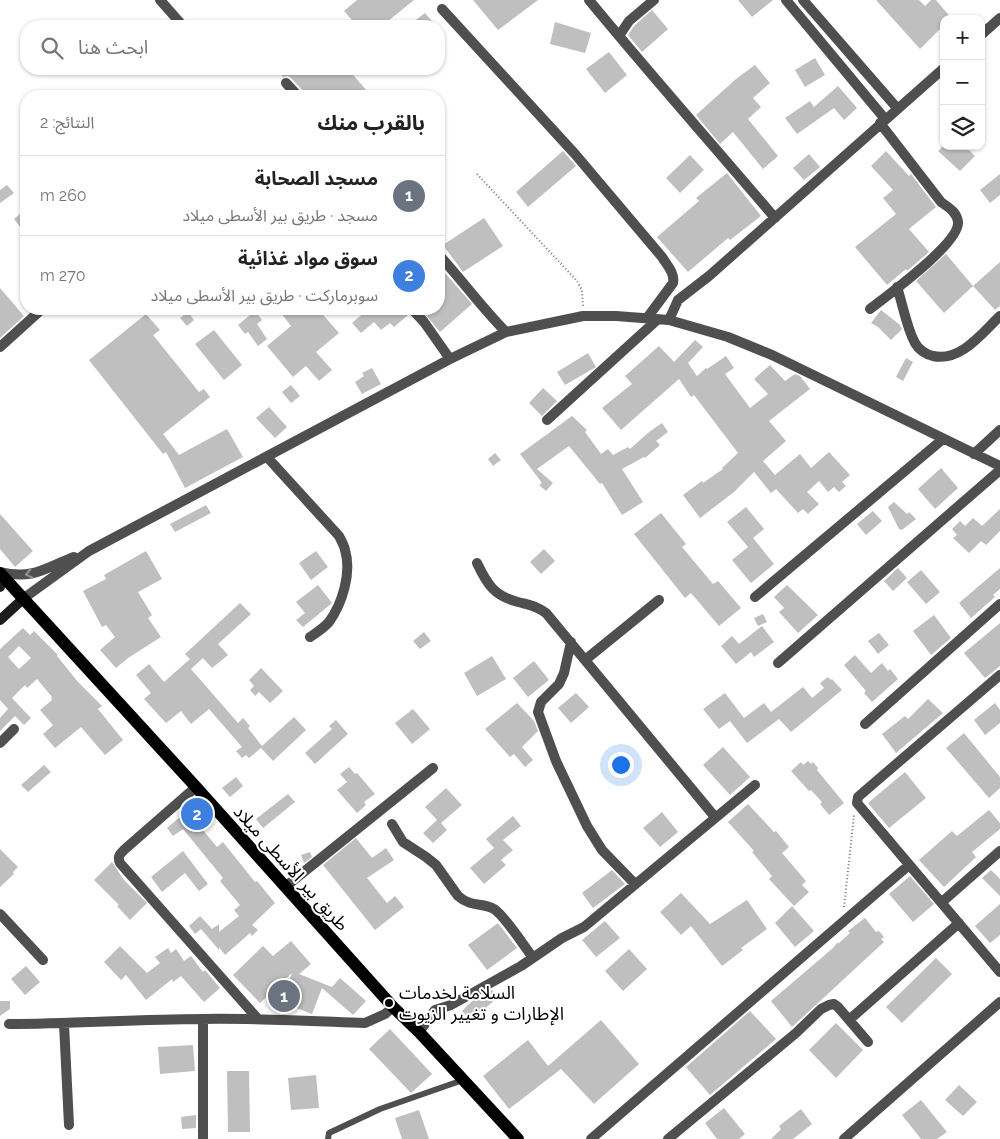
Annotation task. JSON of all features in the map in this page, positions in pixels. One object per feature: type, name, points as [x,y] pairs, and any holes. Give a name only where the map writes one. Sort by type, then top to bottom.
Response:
[{"type":"main road","name":"طريق بير الأسطى ميلاد","points":[[0,573],[196,787],[393,1007],[419,1032],[518,1139]]},
{"type":"main road","points":[[0,620],[24,598]]},
{"type":"street","points":[[160,0],[178,20]]},
{"type":"street","points":[[589,0],[775,218]]},
{"type":"street","points":[[618,36],[633,17],[654,0]]},
{"type":"street","points":[[786,0],[883,121],[941,202],[953,211],[959,223],[958,231],[942,250],[870,309]]},
{"type":"street","points":[[803,0],[897,108]]},
{"type":"street","points":[[442,9],[574,154],[662,257],[674,278],[673,283],[647,318]]},
{"type":"street","points":[[985,31],[1000,18]]},
{"type":"street","points":[[669,320],[678,300],[709,276],[940,71]]},
{"type":"street","points":[[286,83],[292,90]]},
{"type":"street","points":[[445,262],[488,315],[506,332]]},
{"type":"street","points":[[897,287],[915,343],[922,351],[929,355],[942,358],[957,354],[1000,316]]},
{"type":"street","points":[[0,347],[35,315]]},
{"type":"street","points":[[418,315],[450,358]]},
{"type":"street","points":[[0,573],[28,576],[89,551],[450,358],[506,332],[583,316],[669,320],[728,337],[772,354],[1000,466]]},
{"type":"street","points":[[547,420],[658,319]]},
{"type":"street","points":[[974,454],[1000,430]]},
{"type":"street","points":[[755,597],[943,439]]},
{"type":"street","points":[[267,457],[339,536],[345,550],[347,559],[346,576],[341,600],[328,624],[310,637]]},
{"type":"street","points":[[778,663],[1000,470]]},
{"type":"street","points":[[24,598],[89,551]]},
{"type":"street","points":[[478,563],[485,579],[496,593],[516,602],[538,607],[546,613],[716,817]]},
{"type":"street","points":[[585,660],[659,600]]},
{"type":"street","points":[[865,724],[1000,604]]},
{"type":"street","points":[[570,642],[564,673],[559,684],[541,702],[538,712],[556,761],[587,826],[602,850],[636,884]]},
{"type":"street","points":[[1000,675],[858,797],[857,803],[1000,972]]},
{"type":"street","points":[[0,743],[14,729]]},
{"type":"street","points":[[285,887],[433,768]]},
{"type":"street","points":[[419,1032],[436,1010],[451,1005],[533,958],[562,938],[584,927],[755,785]]},
{"type":"street","points":[[196,787],[119,854],[120,863],[258,1019]]},
{"type":"street","points":[[392,824],[403,842],[431,860],[458,896],[464,901],[487,906],[498,912],[533,958]]},
{"type":"street","points":[[942,902],[1000,851]]},
{"type":"street","points":[[591,1139],[909,864]]},
{"type":"street","points":[[0,914],[44,960]]},
{"type":"street","points":[[849,1020],[959,923]]},
{"type":"street","points":[[844,1139],[1000,1002]]},
{"type":"street","points":[[668,1139],[828,1005],[834,1004],[868,1042]]},
{"type":"street","points":[[9,1024],[64,1024],[203,1018],[365,1023],[384,1014],[393,1007]]},
{"type":"street","points":[[203,1018],[203,1139]]},
{"type":"street","points":[[64,1024],[69,1125]]},
{"type":"lane","points":[[328,1139],[329,1133],[380,1109],[463,1080]]},
{"type":"path","points":[[477,174],[577,281],[582,290],[583,316]]},
{"type":"path","points":[[842,922],[853,821],[857,803]]},
{"type":"building","points":[[357,0],[414,0],[389,20],[352,20],[344,11]]},
{"type":"building","points":[[473,0],[538,0],[498,30]]},
{"type":"building","points":[[738,0],[773,0],[752,17]]},
{"type":"building","points":[[876,0],[919,0],[925,6],[931,0],[936,0],[949,15],[940,15],[940,29],[920,49]]},
{"type":"building","points":[[652,10],[668,29],[642,52],[628,35],[634,26]]},
{"type":"building","points":[[425,13],[431,20],[416,20]]},
{"type":"building","points":[[555,22],[591,33],[585,53],[550,44]]},
{"type":"building","points":[[609,52],[627,75],[605,93],[586,69]]},
{"type":"building","points":[[815,58],[825,75],[805,87],[795,70]]},
{"type":"building","points":[[755,65],[770,83],[753,98],[761,107],[748,119],[778,156],[763,169],[733,132],[720,144],[696,115],[736,79]]},
{"type":"building","points":[[281,75],[353,75],[366,90],[302,90],[291,78],[288,76],[283,77]]},
{"type":"building","points":[[838,86],[857,108],[844,120],[834,108],[797,134],[785,118],[810,101],[814,107]]},
{"type":"building","points":[[940,149],[969,150],[975,156],[960,171],[938,151]]},
{"type":"building","points":[[563,151],[576,166],[528,207],[516,192]]},
{"type":"building","points":[[886,151],[909,176],[911,174],[936,207],[909,229],[929,252],[887,285],[855,247],[896,214],[883,198],[893,190],[871,166]]},
{"type":"building","points":[[809,154],[820,167],[804,180],[793,168]]},
{"type":"building","points":[[690,155],[704,170],[680,193],[666,178]]},
{"type":"building","points":[[727,173],[761,216],[730,240],[728,238],[688,272],[657,237],[699,201],[696,198]]},
{"type":"building","points":[[1000,174],[1000,195],[990,203],[980,190]]},
{"type":"building","points":[[7,185],[14,193],[0,203],[0,190]]},
{"type":"building","points":[[20,214],[20,227],[14,219]]},
{"type":"building","points":[[484,218],[503,246],[463,272],[445,248],[445,244]]},
{"type":"building","points":[[946,254],[973,286],[944,313],[916,281]]},
{"type":"building","points":[[1000,262],[1000,306],[995,310],[973,286]]},
{"type":"building","points":[[445,273],[472,304],[440,332],[426,315],[445,315]]},
{"type":"building","points":[[0,288],[20,311],[20,315],[24,316],[0,338]]},
{"type":"building","points":[[881,310],[900,325],[902,329],[891,340],[871,323]]},
{"type":"building","points":[[147,315],[160,330],[153,335],[199,392],[204,389],[210,397],[163,434],[179,455],[227,429],[243,457],[185,488],[166,452],[163,454],[89,360]]},
{"type":"building","points":[[184,315],[190,315],[194,320],[187,326],[180,318]]},
{"type":"building","points":[[250,315],[258,315],[262,320],[257,324],[267,339],[258,346],[248,332],[245,334],[238,325]]},
{"type":"building","points":[[283,315],[323,315],[339,333],[316,352],[332,370],[319,381],[306,366],[293,377],[267,346],[291,326]]},
{"type":"building","points":[[361,315],[408,315],[394,327],[390,323],[381,330],[374,322],[361,333],[352,323]]},
{"type":"building","points":[[214,330],[242,365],[224,380],[195,344]]},
{"type":"building","points":[[695,340],[703,347],[688,363],[697,376],[726,356],[734,368],[725,374],[750,408],[768,394],[754,379],[770,365],[785,381],[795,374],[800,376],[810,389],[769,421],[786,441],[763,461],[775,475],[800,454],[811,468],[829,452],[850,475],[842,482],[846,486],[839,492],[834,487],[828,492],[819,481],[807,492],[819,504],[808,514],[803,509],[798,513],[776,489],[771,493],[754,472],[734,492],[700,518],[683,495],[723,469],[738,453],[694,395],[691,397],[679,379],[621,430],[602,408],[632,384],[625,376],[659,346],[674,362]]},
{"type":"building","points":[[588,353],[596,367],[565,385],[557,372]]},
{"type":"building","points":[[906,358],[913,362],[903,381],[896,377]]},
{"type":"building","points":[[372,368],[381,384],[362,394],[355,382],[364,376],[362,373]]},
{"type":"building","points":[[291,385],[300,396],[291,403],[282,392]]},
{"type":"building","points":[[543,388],[557,401],[542,416],[529,403]]},
{"type":"building","points":[[269,407],[287,427],[275,438],[256,418]]},
{"type":"building","points":[[572,416],[587,430],[585,432],[601,454],[608,449],[613,455],[628,447],[630,449],[662,423],[668,432],[656,441],[660,445],[645,458],[622,469],[643,502],[622,515],[602,483],[600,484],[569,446],[537,469],[553,483],[546,491],[539,485],[542,483],[520,454]]},
{"type":"building","points":[[495,453],[501,460],[493,466],[488,459]]},
{"type":"building","points":[[941,468],[958,488],[935,509],[918,489]]},
{"type":"building","points":[[894,502],[907,514],[909,512],[916,519],[902,530],[899,529],[888,507]]},
{"type":"building","points":[[206,505],[211,513],[175,532],[170,524]]},
{"type":"building","points":[[746,507],[764,529],[753,538],[774,564],[751,583],[732,560],[748,547],[727,522]]},
{"type":"building","points":[[1000,509],[1000,531],[986,545],[981,541],[969,553],[953,538],[957,535],[952,529],[960,521],[965,526],[973,518],[982,526]]},
{"type":"building","points":[[873,511],[882,521],[866,535],[857,524]]},
{"type":"building","points":[[661,513],[686,544],[682,547],[713,584],[718,581],[741,608],[719,626],[691,593],[685,598],[634,534]]},
{"type":"building","points":[[0,514],[33,551],[15,567],[0,549]]},
{"type":"building","points":[[544,549],[555,561],[541,574],[530,562]]},
{"type":"building","points":[[146,551],[162,579],[138,592],[152,615],[148,618],[161,637],[116,668],[100,650],[115,637],[106,625],[102,627],[83,591],[106,579],[104,575]]},
{"type":"building","points":[[316,551],[328,567],[311,580],[299,563]]},
{"type":"building","points":[[898,568],[907,578],[893,591],[884,581]]},
{"type":"building","points":[[1000,568],[1000,589],[993,595],[995,597],[971,618],[959,603]]},
{"type":"building","points":[[921,570],[940,592],[926,604],[907,582]]},
{"type":"building","points":[[318,585],[332,603],[303,627],[296,620],[305,613],[296,602]]},
{"type":"building","points":[[787,585],[818,615],[798,633],[779,612],[784,608],[774,597]]},
{"type":"building","points":[[240,603],[251,614],[218,644],[228,655],[212,668],[203,658],[191,669],[238,723],[243,718],[262,746],[294,717],[306,730],[273,761],[261,748],[249,758],[246,755],[242,758],[236,751],[242,747],[209,709],[191,724],[181,711],[166,723],[144,699],[151,693],[136,675],[149,664],[164,682],[190,659],[185,654]]},
{"type":"building","points":[[763,614],[767,622],[758,626],[754,618]]},
{"type":"building","points":[[934,615],[951,638],[931,655],[913,631]]},
{"type":"building","points":[[1000,623],[1000,666],[985,678],[964,653]]},
{"type":"building","points":[[762,626],[774,642],[754,657],[751,652],[736,664],[721,646],[732,636],[739,644]]},
{"type":"building","points":[[23,628],[30,635],[34,631],[58,655],[78,682],[102,706],[98,709],[123,740],[105,755],[81,727],[55,748],[43,734],[53,725],[40,710],[52,700],[52,697],[37,679],[27,688],[25,685],[12,698],[31,718],[24,725],[15,716],[0,731],[0,718],[8,709],[0,700],[0,649]],"holes":[[[19,646],[31,658],[19,669],[8,657]]]},
{"type":"building","points":[[424,632],[431,641],[420,649],[413,641]]},
{"type":"building","points":[[879,633],[889,645],[878,654],[868,641]]},
{"type":"building","points":[[855,655],[871,673],[882,663],[898,679],[872,702],[864,693],[866,691],[844,665]]},
{"type":"building","points":[[492,656],[506,679],[477,696],[464,673]]},
{"type":"building","points":[[534,661],[549,680],[528,697],[513,678]]},
{"type":"building","points":[[261,668],[283,691],[270,703],[259,692],[255,696],[250,690],[254,686],[249,680]]},
{"type":"building","points":[[828,677],[842,690],[791,732],[779,719],[747,743],[730,721],[719,729],[703,709],[725,693],[744,718],[764,703],[771,712],[803,687],[812,698],[824,688],[820,683]]},
{"type":"building","points":[[576,693],[589,707],[571,723],[558,708]]},
{"type":"building","points":[[928,699],[943,713],[896,753],[882,734],[905,716],[908,719]]},
{"type":"building","points":[[517,703],[534,721],[538,731],[522,747],[533,760],[525,767],[514,754],[510,757],[485,729]]},
{"type":"building","points":[[995,703],[1000,710],[1000,723],[985,735],[974,720]]},
{"type":"building","points":[[413,709],[430,729],[412,744],[395,723]]},
{"type":"building","points":[[336,720],[348,734],[315,764],[305,753],[332,729],[329,726]]},
{"type":"building","points":[[964,733],[1000,777],[1000,788],[989,798],[946,748]]},
{"type":"building","points":[[723,747],[750,777],[730,795],[703,765]]},
{"type":"building","points":[[808,761],[811,764],[813,762],[818,768],[817,770],[844,803],[829,815],[820,804],[822,802],[791,771],[801,762],[803,765]]},
{"type":"building","points":[[44,765],[51,772],[28,792],[21,785]]},
{"type":"building","points":[[349,767],[355,774],[357,773],[375,794],[364,802],[366,805],[357,813],[337,790],[347,782],[340,774]]},
{"type":"building","points":[[905,772],[926,798],[889,828],[868,803]]},
{"type":"building","points":[[236,777],[243,786],[230,797],[222,788]]},
{"type":"building","points":[[446,788],[462,805],[441,823],[447,830],[433,843],[423,833],[437,820],[425,807]]},
{"type":"building","points":[[288,794],[295,802],[263,828],[256,819]]},
{"type":"building","points":[[748,804],[774,832],[776,831],[789,847],[782,853],[806,881],[802,885],[809,892],[794,906],[769,879],[772,876],[752,852],[754,851],[728,822]]},
{"type":"building","points":[[989,810],[1000,823],[1000,829],[972,852],[976,857],[944,887],[919,860],[952,831],[957,836]]},
{"type":"building","points":[[187,811],[217,847],[223,842],[255,882],[257,881],[275,903],[252,925],[258,930],[252,936],[250,933],[225,955],[201,929],[195,934],[189,926],[200,916],[212,929],[219,924],[219,932],[239,916],[234,910],[240,905],[220,881],[223,878],[183,829],[173,836],[167,828]]},
{"type":"building","points":[[662,812],[678,832],[660,847],[643,828]]},
{"type":"building","points":[[513,816],[521,826],[503,840],[513,850],[501,860],[506,865],[484,884],[470,868],[494,848],[486,839]]},
{"type":"building","points":[[356,838],[372,858],[386,848],[394,860],[367,878],[387,903],[395,896],[404,907],[375,930],[323,865]]},
{"type":"building","points":[[0,849],[18,867],[13,872],[14,874],[0,887]]},
{"type":"building","points":[[183,851],[208,884],[199,891],[185,873],[162,892],[151,877]]},
{"type":"building","points":[[310,852],[312,857],[304,863],[301,855]]},
{"type":"building","points":[[112,862],[124,880],[147,903],[130,920],[117,906],[119,905],[94,880]]},
{"type":"building","points":[[612,870],[625,884],[593,908],[582,893]]},
{"type":"building","points":[[991,870],[1000,879],[1000,896],[982,878]]},
{"type":"building","points":[[910,876],[934,904],[913,922],[889,894]]},
{"type":"building","points":[[681,893],[710,924],[747,900],[767,929],[741,948],[743,950],[722,966],[691,926],[681,935],[660,912]]},
{"type":"building","points":[[1000,904],[1000,935],[990,943],[975,926]]},
{"type":"building","points":[[792,906],[814,931],[795,947],[775,923]]},
{"type":"building","points":[[865,918],[876,932],[879,931],[884,937],[881,939],[884,942],[792,1027],[771,1001],[839,943],[850,933],[848,931]]},
{"type":"building","points":[[605,921],[620,938],[596,957],[582,940]]},
{"type":"building","points":[[498,923],[517,948],[487,970],[468,945]]},
{"type":"building","points":[[291,941],[311,964],[299,974],[332,987],[340,978],[366,1001],[353,1015],[322,988],[312,1014],[281,1002],[292,973],[260,1003],[233,975],[263,946],[273,956]]},
{"type":"building","points":[[120,946],[147,973],[160,963],[155,957],[168,948],[171,953],[176,949],[184,961],[191,956],[203,972],[205,970],[220,988],[204,1002],[181,976],[173,982],[172,979],[146,1000],[126,975],[121,980],[104,962]]},
{"type":"building","points":[[629,949],[647,969],[623,991],[605,971]]},
{"type":"building","points":[[936,958],[952,974],[902,1023],[886,1007]]},
{"type":"building","points":[[26,966],[40,982],[25,995],[11,979]]},
{"type":"building","points":[[492,990],[498,997],[471,1021],[462,1011],[473,1000]]},
{"type":"building","points":[[0,1001],[10,1001],[10,1009],[0,1016]]},
{"type":"building","points":[[750,1011],[776,1039],[710,1095],[686,1067]]},
{"type":"building","points":[[601,1020],[639,1064],[594,1104],[561,1069],[509,1109],[483,1076],[528,1040],[548,1066]]},
{"type":"building","points":[[836,1023],[863,1050],[836,1078],[809,1050]]},
{"type":"building","points":[[390,1029],[432,1074],[411,1093],[369,1049]]},
{"type":"building","points":[[193,1045],[195,1071],[160,1074],[158,1047]]},
{"type":"building","points":[[227,1071],[249,1071],[250,1132],[228,1132]]},
{"type":"building","points":[[316,1075],[319,1108],[291,1110],[288,1078]]},
{"type":"building","points":[[959,1085],[977,1102],[963,1116],[945,1100]]},
{"type":"building","points":[[921,1100],[947,1132],[937,1139],[921,1139],[902,1115]]},
{"type":"building","points":[[724,1108],[745,1134],[739,1139],[717,1139],[705,1123]]},
{"type":"building","points":[[801,1109],[812,1124],[793,1139],[771,1139],[781,1129],[779,1126]]},
{"type":"building","points":[[419,1110],[429,1139],[402,1139],[395,1118]]},
{"type":"building","points":[[196,1115],[196,1128],[182,1129],[181,1117]]},
{"type":"place","name":"سوق مواد غذائية","points":[[197,814]]},
{"type":"place","name":"مسجد الصحابة","points":[[284,996]]},
{"type":"place","name":"السلامة لخدمات الإطارات و تغيير الزيوت","points":[[389,1003]]}]
